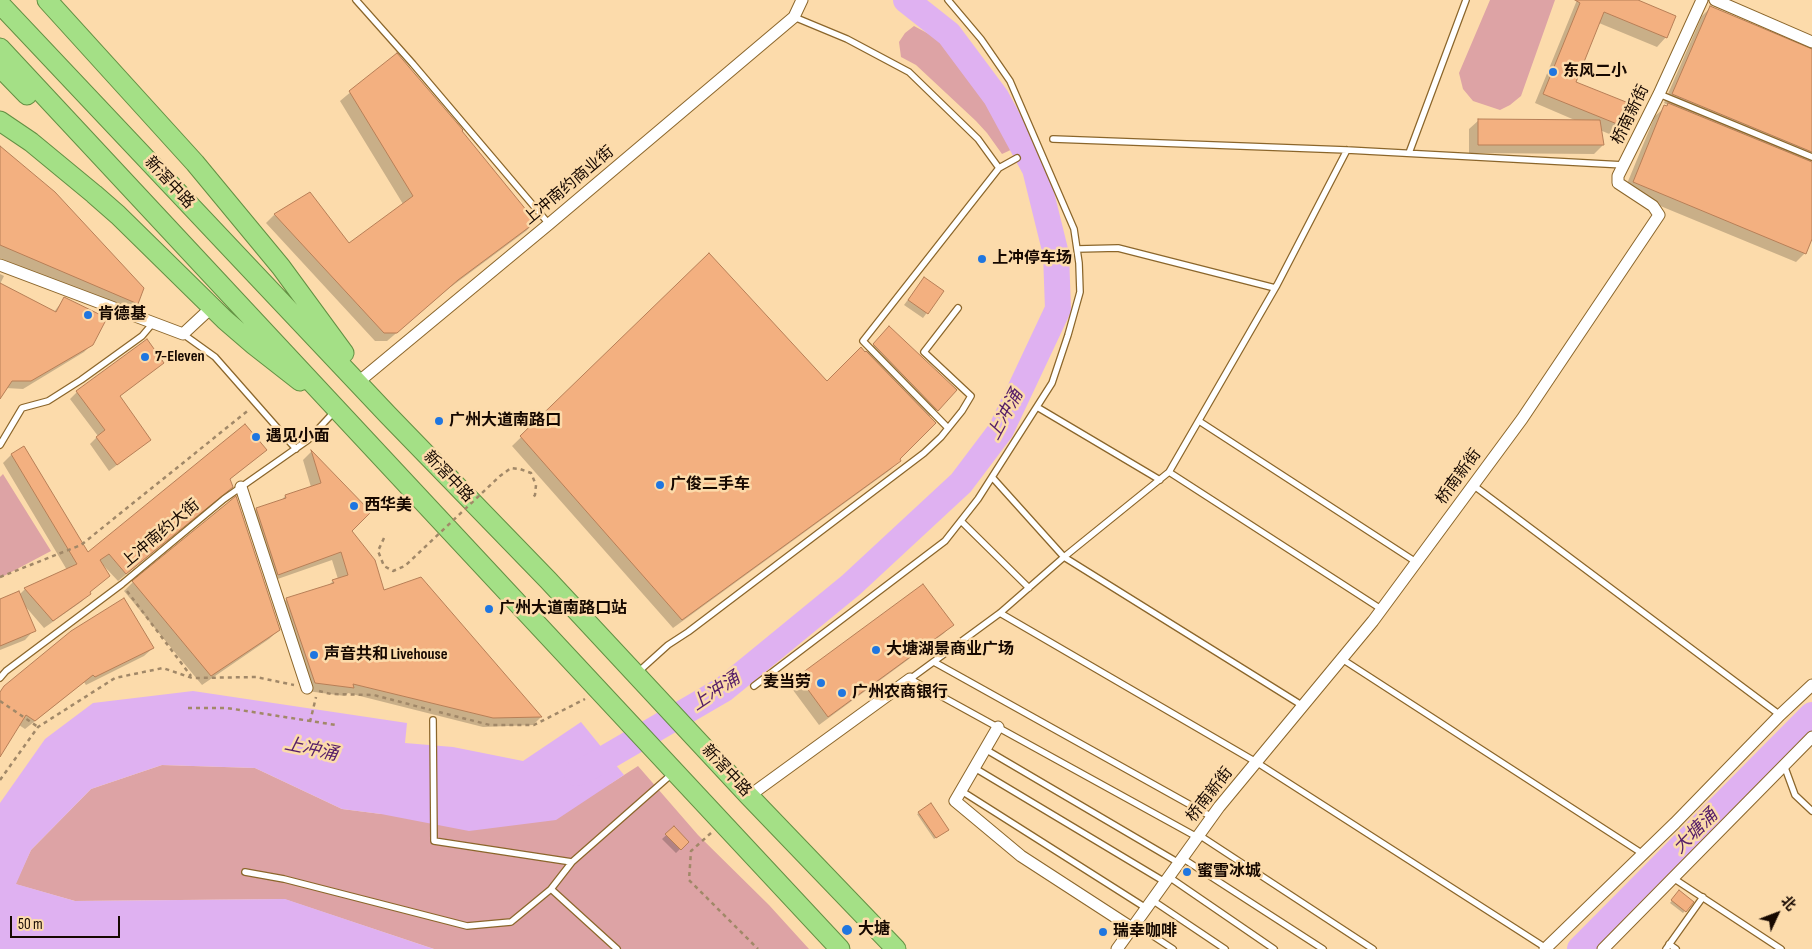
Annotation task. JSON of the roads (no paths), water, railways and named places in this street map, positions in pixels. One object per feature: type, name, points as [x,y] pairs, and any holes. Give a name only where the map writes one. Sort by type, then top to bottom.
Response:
[{"type":"highway","points":[[47,0],[195,163],[281,267],[388,415]]},
{"type":"highway","name":"新滘中路","points":[[0,4],[896,949]]},
{"type":"highway","name":"新滘中路","points":[[0,48],[840,949]]},
{"type":"highway","points":[[0,67],[234,315],[274,354],[336,409]]},
{"type":"highway","points":[[0,105],[44,144],[212,308],[271,360],[336,409]]},
{"type":"highway","points":[[0,121],[31,142],[118,215]]},
{"type":"street","points":[[794,17],[802,0]]},
{"type":"street","name":"桥南新街","points":[[1120,948],[1133,926],[1212,817],[1381,610],[1522,419],[1659,215],[1653,206],[1618,183],[1618,176],[1659,94],[1702,0]]},
{"type":"street","points":[[1715,0],[1812,42]]},
{"type":"street","name":"上冲南约商业街","points":[[362,379],[794,17]]},
{"type":"street","points":[[0,265],[183,334],[212,308]]},
{"type":"street","points":[[242,487],[312,689]]},
{"type":"street","points":[[749,796],[910,679]]},
{"type":"street","points":[[1546,948],[1812,685]]},
{"type":"street","points":[[998,727],[955,801],[1021,856],[1133,926]]},
{"type":"street","points":[[1602,949],[1812,737]]},
{"type":"lane","points":[[356,0],[549,224]]},
{"type":"lane","points":[[754,686],[945,540],[978,499],[1052,383],[1068,335],[1080,292],[1074,229],[1010,81],[981,38],[948,0]]},
{"type":"lane","points":[[1409,153],[1466,0]]},
{"type":"lane","points":[[794,17],[847,39],[909,72],[978,139],[999,168]]},
{"type":"lane","points":[[1659,94],[1812,157]]},
{"type":"lane","points":[[1053,139],[1347,150],[1624,165]]},
{"type":"lane","points":[[1347,150],[1275,288],[1170,472],[1064,557],[1000,613],[910,679],[1198,836],[1373,949]]},
{"type":"lane","points":[[948,428],[863,341],[999,168],[1016,158]]},
{"type":"lane","points":[[1077,249],[1118,248],[1275,288]]},
{"type":"lane","points":[[642,679],[668,645],[696,626],[924,452],[948,428],[971,396],[924,352],[958,308]]},
{"type":"lane","points":[[0,445],[22,408],[48,401],[81,380],[142,336],[153,323]]},
{"type":"lane","points":[[183,334],[215,357],[296,449]]},
{"type":"lane","points":[[1037,407],[1160,480]]},
{"type":"lane","name":"上冲南约大街","points":[[0,678],[6,670],[122,584],[224,499],[308,440],[336,409]]},
{"type":"lane","points":[[1199,421],[1416,562]]},
{"type":"lane","points":[[1170,472],[1381,610]]},
{"type":"lane","points":[[992,477],[1064,557],[1303,706]]},
{"type":"lane","points":[[1473,485],[1780,715]]},
{"type":"lane","points":[[961,521],[1029,588]]},
{"type":"lane","points":[[1000,613],[1256,762],[1546,948]]},
{"type":"lane","points":[[1342,658],[1643,854]]},
{"type":"lane","points":[[934,662],[1212,817]]},
{"type":"lane","points":[[433,723],[434,841],[572,862]]},
{"type":"lane","points":[[985,749],[1180,861],[1323,949]]},
{"type":"lane","points":[[1784,765],[1795,795],[1812,811]]},
{"type":"lane","points":[[974,767],[1167,879],[1274,949]]},
{"type":"lane","points":[[245,872],[284,879],[467,926],[511,922],[550,889],[572,862],[675,772]]},
{"type":"lane","points":[[960,790],[1226,949]]},
{"type":"lane","points":[[1673,878],[1781,949]]},
{"type":"lane","points":[[550,889],[617,949]]},
{"type":"lane","points":[[1676,949],[1668,947],[1703,898]]},
{"type":"lane","points":[[1133,926],[1173,949]]},
{"type":"water","points":[[193,691],[407,723],[405,743],[453,747],[523,761],[581,722],[624,775],[556,820],[469,831],[381,814],[342,809],[255,768],[162,765],[91,789],[31,850],[16,884],[75,901],[285,899],[434,949],[0,949],[0,803],[45,739],[93,703]]},
{"type":"waterway","name":"上冲涌","points":[[577,773],[724,689],[851,585],[961,483],[1001,430],[1058,309],[1056,254],[1035,169],[996,97],[949,34],[906,0]]},
{"type":"waterway","name":"大塘涌","points":[[1580,949],[1812,715]]},
{"type":"place","name":"东风二小","points":[[1553,72]]},
{"type":"place","name":"上冲停车场","points":[[982,259]]},
{"type":"place","name":"肯德基","points":[[88,315]]},
{"type":"place","name":"7-Eleven","points":[[145,357]]},
{"type":"place","name":"广州大道南路口","points":[[439,421]]},
{"type":"place","name":"遇见小面","points":[[256,437]]},
{"type":"place","name":"广俊二手车","points":[[660,485]]},
{"type":"place","name":"西华美","points":[[354,506]]},
{"type":"place","name":"广州大道南路口站","points":[[489,609]]},
{"type":"place","name":"大塘湖景商业广场","points":[[876,650]]},
{"type":"place","name":"声音共和 Livehouse","points":[[314,655]]},
{"type":"place","name":"麦当劳","points":[[821,683]]},
{"type":"place","name":"广州农商银行","points":[[842,693]]},
{"type":"place","name":"蜜雪冰城","points":[[1187,872]]},
{"type":"place","name":"大塘","points":[[847,930]]},
{"type":"place","name":"瑞幸咖啡","points":[[1103,932]]}]
